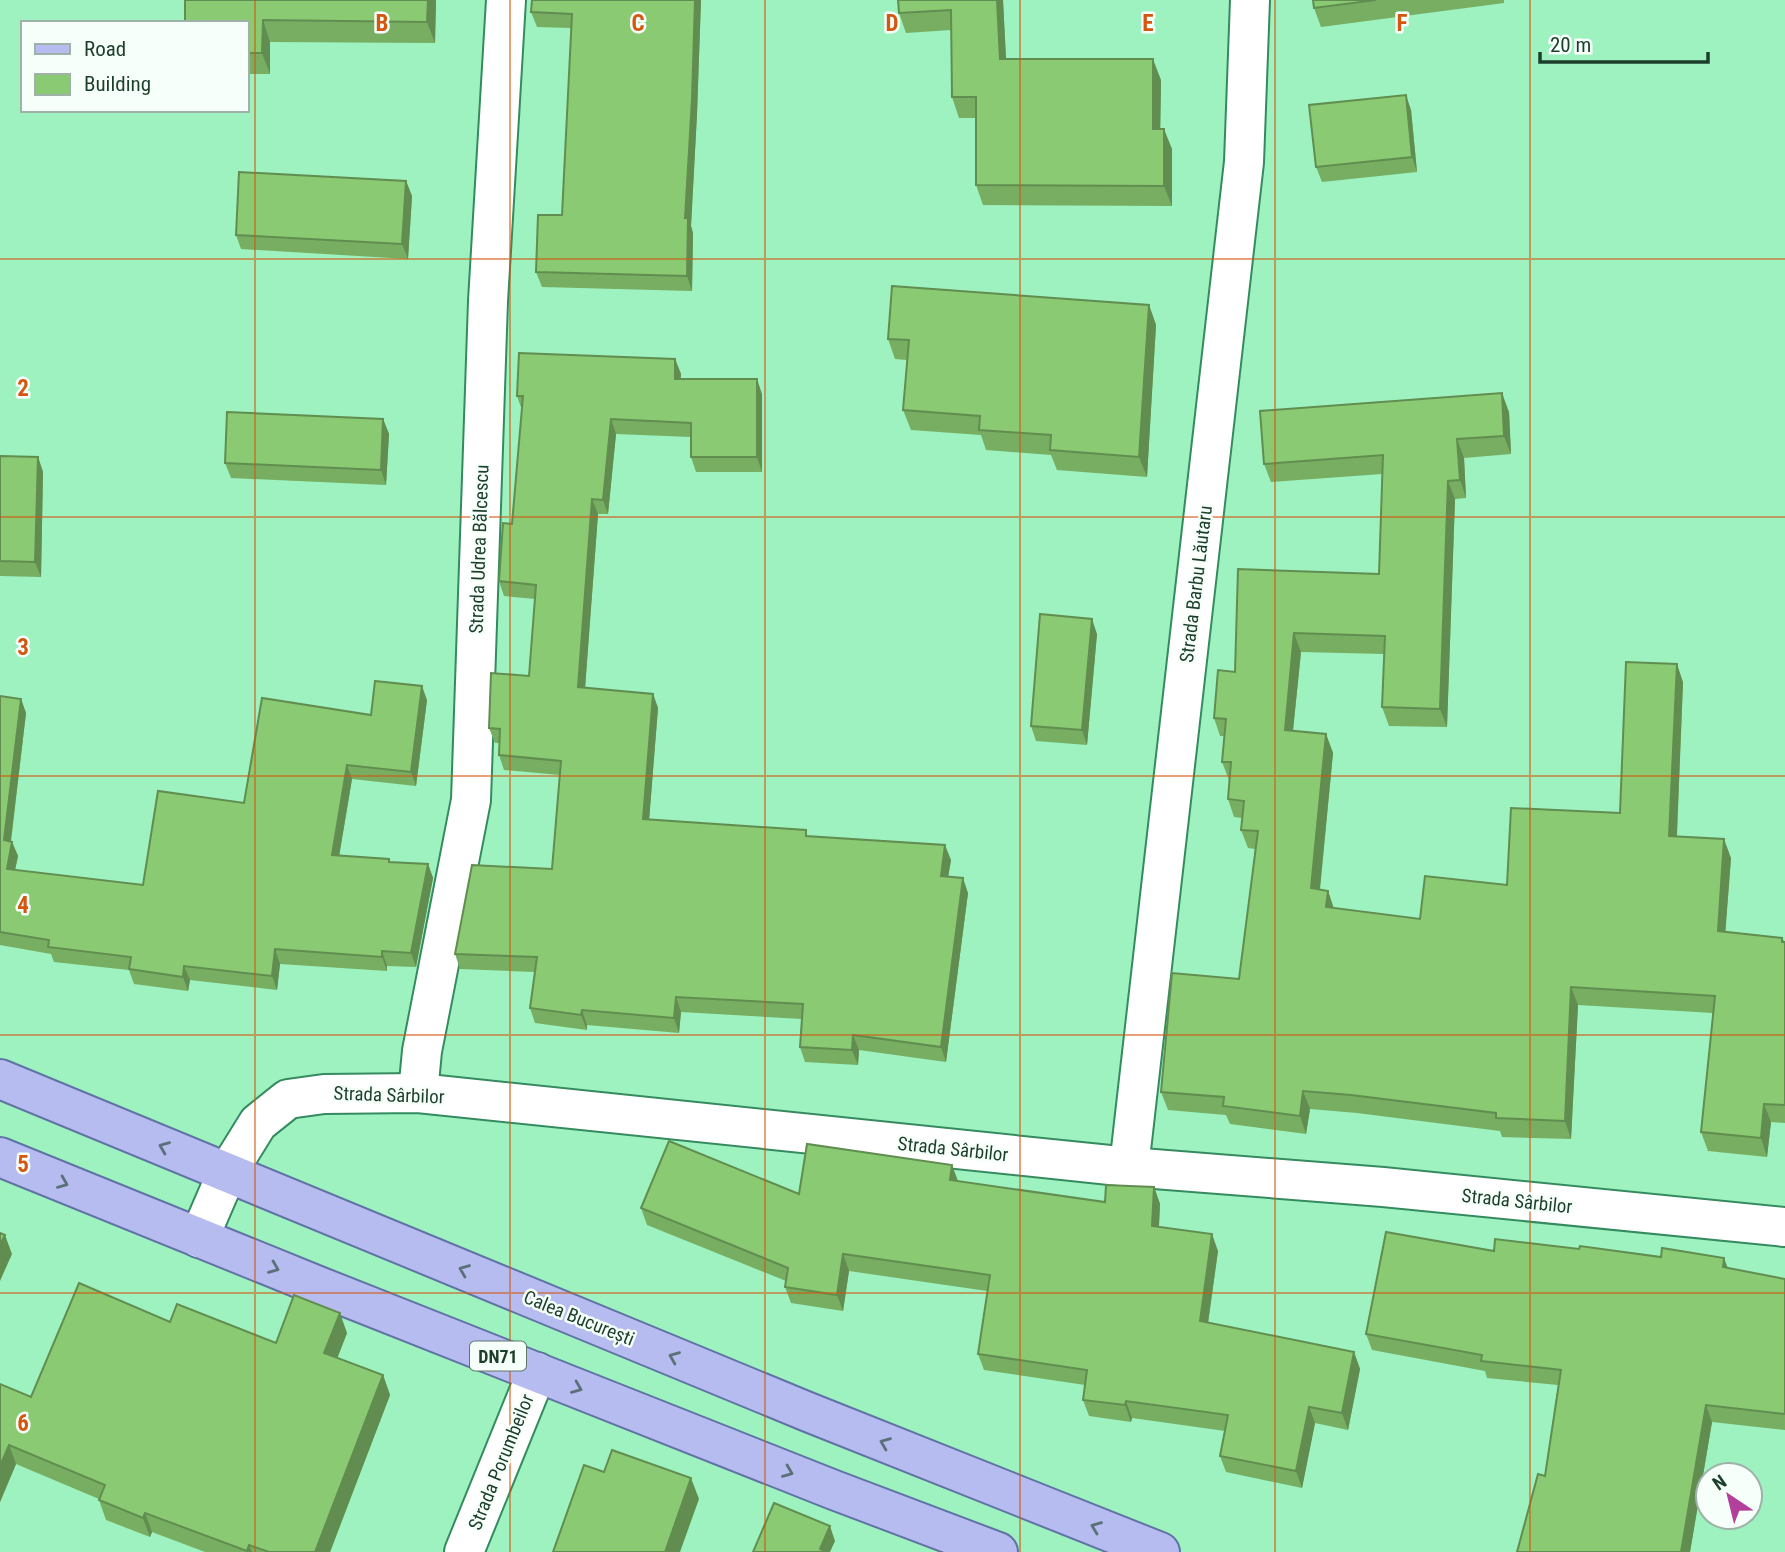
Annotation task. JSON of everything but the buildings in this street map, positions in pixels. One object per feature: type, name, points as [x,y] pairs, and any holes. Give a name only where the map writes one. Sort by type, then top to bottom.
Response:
[{"type":"main road","name":"Calea București","points":[[0,1079],[807,1412],[1160,1552]]},
{"type":"main road","name":"DN71","points":[[0,1157],[834,1490],[998,1552]]},
{"type":"street","name":"Strada Udrea Bălcescu","points":[[418,1093],[422,1051],[471,800],[488,301],[506,0]]},
{"type":"street","name":"Strada Barbu Lăutaru","points":[[1129,1167],[1244,162],[1250,0]]},
{"type":"street","name":"Strada Sârbilor","points":[[199,1238],[227,1173],[258,1123],[288,1099],[324,1094],[418,1093],[1129,1167],[1383,1187],[1785,1227]]},
{"type":"street","name":"Strada Porumbeilor","points":[[464,1552],[537,1372]]}]
